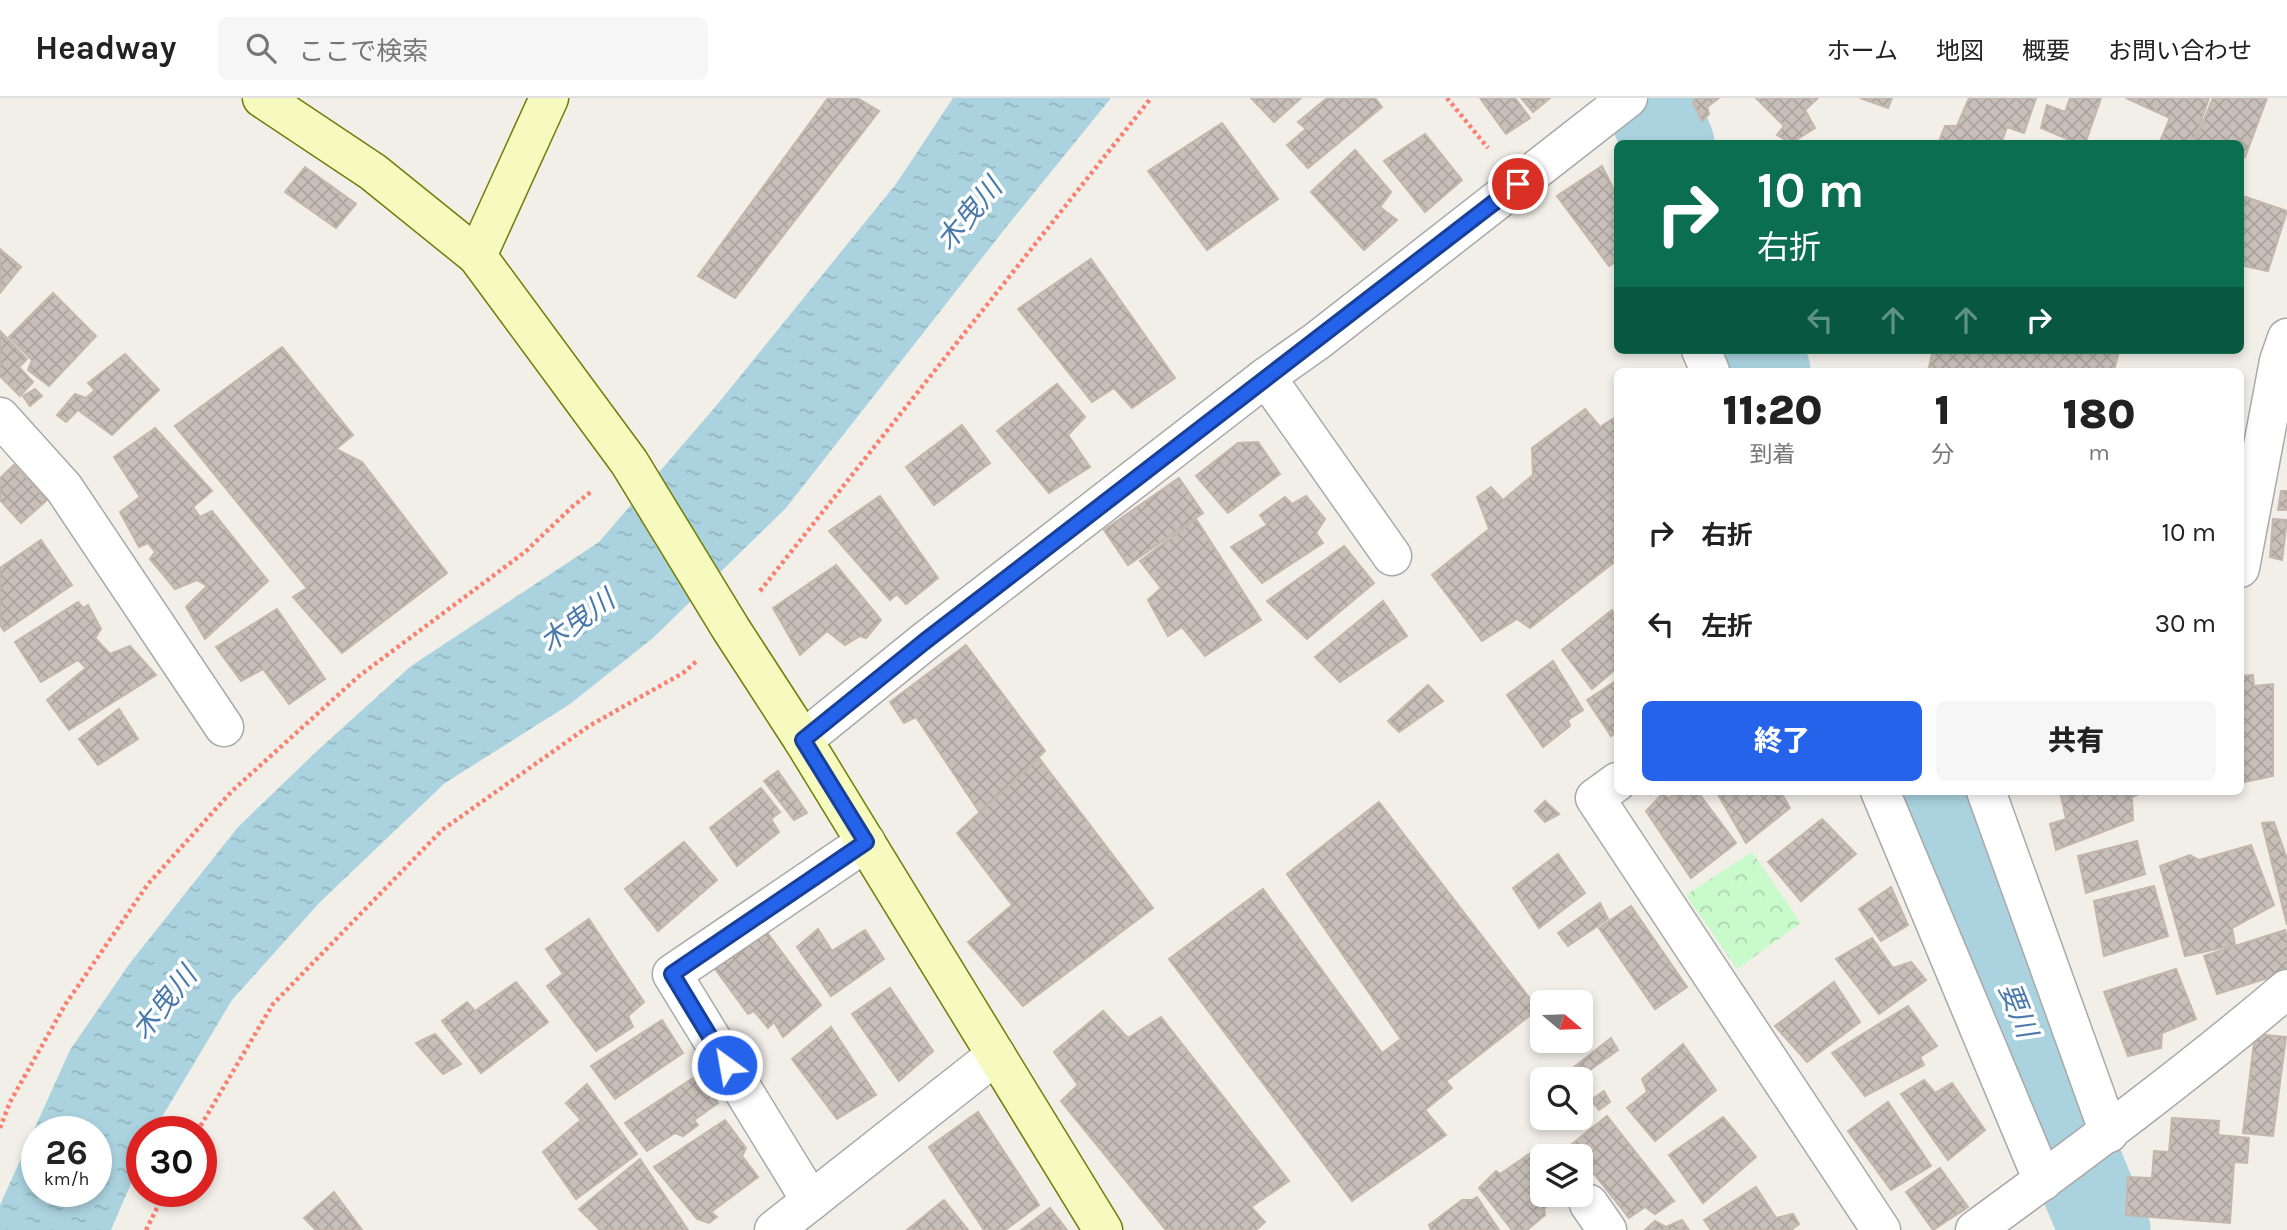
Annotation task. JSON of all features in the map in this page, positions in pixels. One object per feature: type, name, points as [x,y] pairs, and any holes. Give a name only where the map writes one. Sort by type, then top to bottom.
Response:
[{"type":"street","points":[[262,98],[373,172],[477,256],[629,462],[866,842],[1103,1230]]},
{"type":"street","points":[[477,256],[549,98]]},
{"type":"street","points":[[803,740],[924,642],[1266,377],[1317,341],[1518,184],[1618,115]]},
{"type":"street","points":[[2244,549],[2285,354]]},
{"type":"street","points":[[1266,377],[1392,556]]},
{"type":"street","points":[[0,418],[64,488],[224,727]]},
{"type":"street","points":[[1614,784],[1595,798],[1881,1230]]},
{"type":"street","points":[[1882,795],[2048,1177]]},
{"type":"street","points":[[1987,795],[2103,1138]]},
{"type":"street","points":[[811,1201],[672,974],[866,842]]},
{"type":"street","points":[[1975,1230],[2103,1138],[2287,989]]},
{"type":"street","points":[[774,1230],[996,1055]]},
{"type":"path","points":[[207,1116],[274,1004],[442,830],[589,726],[683,673],[732,629],[785,557],[972,327],[1151,98]]},
{"type":"path","points":[[1447,98],[1518,184]]},
{"type":"path","points":[[0,1128],[10,1102],[65,1005],[148,884],[232,791],[359,676],[525,552],[573,506],[629,462]]},
{"type":"path","points":[[146,1230],[158,1207]]},
{"type":"green space","points":[[1752,852],[1801,923],[1737,969],[1686,895]]},
{"type":"water","name":"木曳川","points":[[953,98],[1111,98],[786,508],[653,638],[570,704],[445,783],[320,902],[232,1000],[163,1116],[126,1116],[126,1195],[111,1230],[0,1230],[0,1205],[21,1158],[21,1207],[112,1207],[112,1116],[40,1116],[70,1050],[130,963],[238,827],[411,666],[599,542],[716,406],[896,184]]},
{"type":"building","points":[[828,98],[857,98],[879,111],[735,298],[698,276]]},
{"type":"building","points":[[1251,98],[1301,98],[1274,122]]},
{"type":"building","points":[[1327,98],[1375,98],[1382,107],[1308,168],[1287,145],[1306,129],[1298,122]]},
{"type":"building","points":[[1480,98],[1515,98],[1530,118],[1506,134]]},
{"type":"building","points":[[1521,98],[1550,98],[1533,112]]},
{"type":"building","points":[[1696,98],[1719,98],[1707,107],[1709,114],[1702,121],[1693,102]]},
{"type":"building","points":[[1756,98],[1818,98],[1805,110],[1815,128],[1796,140],[1786,140],[1777,135],[1784,126]]},
{"type":"building","points":[[1860,98],[1892,98],[1888,108]]},
{"type":"building","points":[[1969,98],[2036,98],[2024,133],[2007,127],[2002,140],[1940,140],[1945,126],[1957,126]]},
{"type":"building","points":[[2070,98],[2101,98],[2086,140],[2070,140],[2041,128],[2047,105],[2065,112]]},
{"type":"building","points":[[2126,98],[2209,98],[2194,140],[2161,140],[2170,118]]},
{"type":"building","points":[[2213,98],[2267,98],[2245,157],[2244,140],[2196,140]]},
{"type":"building","points":[[1222,123],[1278,199],[1207,250],[1148,171]]},
{"type":"building","points":[[1425,134],[1462,180],[1425,212],[1384,161]]},
{"type":"building","points":[[1355,150],[1391,192],[1380,207],[1397,220],[1364,250],[1311,192]]},
{"type":"building","points":[[1602,166],[1614,190],[1614,263],[1609,266],[1557,196]]},
{"type":"building","points":[[305,167],[356,204],[336,228],[285,192]]},
{"type":"building","points":[[2244,196],[2287,211],[2268,271],[2244,266]]},
{"type":"building","points":[[0,249],[21,267],[0,293]]},
{"type":"building","points":[[1091,259],[1175,378],[1132,408],[1114,388],[1092,402],[1018,309]]},
{"type":"building","points":[[53,293],[96,336],[49,386],[28,370],[32,360],[9,337]]},
{"type":"building","points":[[0,331],[27,359],[19,367],[33,382],[20,396],[0,376]]},
{"type":"building","points":[[282,347],[353,435],[336,449],[362,462],[447,573],[342,653],[293,597],[307,588],[175,426]]},
{"type":"building","points":[[125,354],[159,390],[112,435],[78,410],[66,422],[57,415],[75,394],[86,398],[95,390],[88,383]]},
{"type":"building","points":[[1932,354],[2118,354],[2115,368],[1929,368]]},
{"type":"building","points":[[1057,384],[1085,417],[1068,435],[1090,467],[1049,493],[997,431]]},
{"type":"building","points":[[35,389],[42,396],[30,406],[23,396]]},
{"type":"building","points":[[1585,409],[1600,427],[1614,418],[1614,562],[1530,628],[1517,619],[1482,641],[1432,575],[1489,529],[1477,497],[1491,487],[1503,500],[1533,475],[1532,448]]},
{"type":"building","points":[[962,425],[990,463],[934,505],[906,467]]},
{"type":"building","points":[[155,428],[212,491],[193,507],[200,517],[212,511],[268,581],[205,639],[186,607],[207,586],[197,580],[175,589],[150,559],[155,552],[148,543],[139,547],[120,512],[140,497],[114,457]]},
{"type":"building","points":[[1258,442],[1280,474],[1228,513],[1196,476],[1238,443]]},
{"type":"building","points":[[14,465],[47,500],[21,523],[0,500],[0,478]]},
{"type":"building","points":[[1179,478],[1203,513],[1128,565],[1104,530]]},
{"type":"building","points":[[2281,491],[2287,491],[2287,510],[2278,510]]},
{"type":"building","points":[[880,496],[938,578],[906,604],[897,594],[890,600],[829,531]]},
{"type":"building","points":[[1306,496],[1325,519],[1316,533],[1323,543],[1262,583],[1231,547],[1267,525],[1260,515],[1285,497],[1292,504]]},
{"type":"building","points":[[1196,519],[1261,620],[1205,656],[1182,627],[1168,636],[1148,600],[1161,588],[1140,561]]},
{"type":"building","points":[[2273,519],[2287,520],[2282,560],[2270,557]]},
{"type":"building","points":[[41,540],[72,585],[4,631],[0,625],[0,568]]},
{"type":"building","points":[[1344,546],[1374,583],[1307,639],[1267,601]]},
{"type":"building","points":[[836,565],[881,620],[866,638],[860,636],[845,645],[827,631],[800,655],[773,608]]},
{"type":"building","points":[[1383,601],[1407,636],[1340,682],[1315,657]]},
{"type":"building","points":[[78,602],[83,608],[88,605],[101,629],[95,638],[110,654],[130,646],[156,675],[69,730],[47,700],[86,668],[78,660],[41,682],[15,642]]},
{"type":"building","points":[[277,609],[325,679],[289,704],[263,669],[241,681],[216,647]]},
{"type":"building","points":[[1612,610],[1614,671],[1592,689],[1562,650]]},
{"type":"building","points":[[966,645],[1045,751],[980,813],[916,717],[904,723],[890,702]]},
{"type":"building","points":[[1553,661],[1583,710],[1568,720],[1570,726],[1543,747],[1507,695]]},
{"type":"building","points":[[2253,675],[2254,686],[2273,684],[2273,776],[2244,782],[2244,676]]},
{"type":"building","points":[[1614,682],[1614,734],[1611,736],[1587,700]]},
{"type":"building","points":[[1428,685],[1443,701],[1399,732],[1388,721]]},
{"type":"building","points":[[119,709],[138,739],[98,765],[79,739]]},
{"type":"building","points":[[1039,758],[1153,908],[1023,1006],[968,942],[1012,905],[957,833]]},
{"type":"building","points":[[778,771],[807,813],[794,820],[764,781]]},
{"type":"building","points":[[761,788],[780,812],[771,819],[779,832],[737,866],[710,828]]},
{"type":"building","points":[[1661,795],[1668,798],[1673,795],[1700,795],[1736,843],[1691,878],[1646,811]]},
{"type":"building","points":[[1718,795],[1782,795],[1790,808],[1746,843]]},
{"type":"building","points":[[2061,795],[2136,795],[2132,797],[2133,820],[2056,850],[2050,824],[2066,819]]},
{"type":"building","points":[[1545,801],[1559,814],[1545,822],[1535,811]]},
{"type":"building","points":[[1379,802],[1530,999],[1530,1015],[1446,1081],[1452,1088],[1425,1110],[1446,1135],[1352,1201],[1169,959],[1263,889],[1382,1053],[1401,1039],[1287,874]]},
{"type":"building","points":[[1822,819],[1856,854],[1801,901],[1768,862]]},
{"type":"building","points":[[2274,822],[2287,859],[2287,925],[2262,823]]},
{"type":"building","points":[[2137,841],[2145,874],[2086,893],[2078,856]]},
{"type":"building","points":[[684,842],[717,880],[658,931],[625,889]]},
{"type":"building","points":[[2251,845],[2274,905],[2232,928],[2235,945],[2185,956],[2160,866],[2190,855],[2199,860]]},
{"type":"building","points":[[1558,854],[1585,893],[1539,928],[1513,888]]},
{"type":"building","points":[[2154,886],[2168,936],[2104,956],[2094,901]]},
{"type":"building","points":[[1891,887],[1908,925],[1881,941],[1859,909]]},
{"type":"building","points":[[1600,903],[1608,919],[1568,946],[1558,933]]},
{"type":"building","points":[[1631,906],[1687,987],[1655,1009],[1599,928]]},
{"type":"building","points":[[589,919],[644,1002],[628,1016],[633,1027],[596,1051],[547,986],[563,974],[546,949]]},
{"type":"building","points":[[818,929],[832,951],[865,930],[884,959],[831,996],[797,947]]},
{"type":"building","points":[[2285,930],[2287,972],[2217,994],[2204,956]]},
{"type":"building","points":[[766,931],[821,1005],[783,1037],[774,1022],[768,1028],[754,1011],[748,1014],[713,966]]},
{"type":"building","points":[[1872,938],[1893,968],[1911,962],[1926,980],[1879,1014],[1836,959]]},
{"type":"building","points":[[2176,969],[2196,1019],[2162,1033],[2161,1048],[2128,1056],[2104,992]]},
{"type":"building","points":[[516,982],[548,1022],[481,1073],[442,1021],[467,1002],[475,1011]]},
{"type":"building","points":[[1834,982],[1860,1022],[1807,1062],[1775,1026]]},
{"type":"building","points":[[890,988],[933,1051],[899,1081],[852,1014]]},
{"type":"building","points":[[1908,1006],[1937,1046],[1920,1057],[1924,1065],[1865,1096],[1832,1053]]},
{"type":"building","points":[[1103,1011],[1128,1038],[1161,1017],[1289,1181],[1251,1207],[1265,1222],[1256,1230],[1166,1230],[1061,1101],[1078,1085],[1054,1052]]},
{"type":"building","points":[[662,1020],[683,1053],[615,1099],[591,1066]]},
{"type":"building","points":[[831,1027],[876,1095],[837,1119],[792,1059]]},
{"type":"building","points":[[435,1034],[461,1064],[443,1074],[416,1043]]},
{"type":"building","points":[[2255,1034],[2286,1037],[2273,1136],[2243,1133]]},
{"type":"building","points":[[1611,1038],[1618,1050],[1593,1068],[1574,1067]]},
{"type":"building","points":[[1683,1044],[1716,1090],[1655,1141],[1627,1108],[1647,1092],[1642,1079]]},
{"type":"building","points":[[696,1076],[718,1103],[694,1120],[698,1125],[683,1136],[675,1133],[647,1151],[625,1123]]},
{"type":"building","points":[[1924,1080],[1935,1093],[1952,1083],[1985,1130],[1948,1160],[1901,1094]]},
{"type":"building","points":[[587,1084],[637,1154],[576,1199],[543,1152],[581,1120],[566,1103]]},
{"type":"building","points":[[1604,1091],[1610,1102],[1599,1110],[1593,1099]]},
{"type":"building","points":[[1888,1102],[1931,1166],[1891,1190],[1848,1131]]},
{"type":"building","points":[[978,1112],[1039,1205],[1005,1230],[984,1230],[929,1147]]},
{"type":"building","points":[[1607,1116],[1674,1201],[1655,1214],[1645,1207],[1629,1218],[1593,1173],[1593,1144],[1572,1144],[1593,1130]]},
{"type":"building","points":[[1723,1117],[1756,1157],[1703,1203],[1669,1155]]},
{"type":"building","points":[[2172,1118],[2219,1121],[2218,1135],[2249,1138],[2247,1163],[2234,1162],[2230,1223],[2126,1215],[2128,1177],[2152,1178],[2154,1151],[2169,1152]]},
{"type":"building","points":[[725,1120],[746,1148],[742,1156],[758,1177],[711,1212],[717,1217],[709,1223],[697,1219],[654,1167]]},
{"type":"building","points":[[1530,1153],[1530,1207],[1546,1207],[1545,1215],[1527,1230],[1512,1230],[1479,1188],[1496,1171],[1500,1174]]},
{"type":"building","points":[[640,1159],[688,1230],[600,1230],[579,1209]]},
{"type":"building","points":[[1940,1168],[1968,1207],[1933,1230],[1906,1192]]},
{"type":"building","points":[[1756,1187],[1776,1218],[1793,1214],[1799,1224],[1791,1230],[1711,1230],[1704,1220]]},
{"type":"building","points":[[334,1192],[362,1230],[316,1230],[304,1218]]},
{"type":"building","points":[[1477,1197],[1499,1230],[1431,1230],[1429,1225],[1462,1200]]},
{"type":"building","points":[[944,1200],[968,1230],[907,1230]]},
{"type":"building","points":[[1050,1208],[1067,1230],[1021,1230]]},
{"type":"building","points":[[1682,1220],[1689,1230],[1645,1230],[1655,1221],[1666,1227]]},
{"type":"waterway","name":"要川","points":[[1648,98],[1667,140]]},
{"type":"waterway","name":"要川","points":[[1758,354],[1764,368]]},
{"type":"waterway","name":"要川","points":[[1932,795],[2105,1230]]},
{"type":"route","points":[[727,1065],[672,974],[866,842],[803,740],[924,642],[1518,184]]}]
